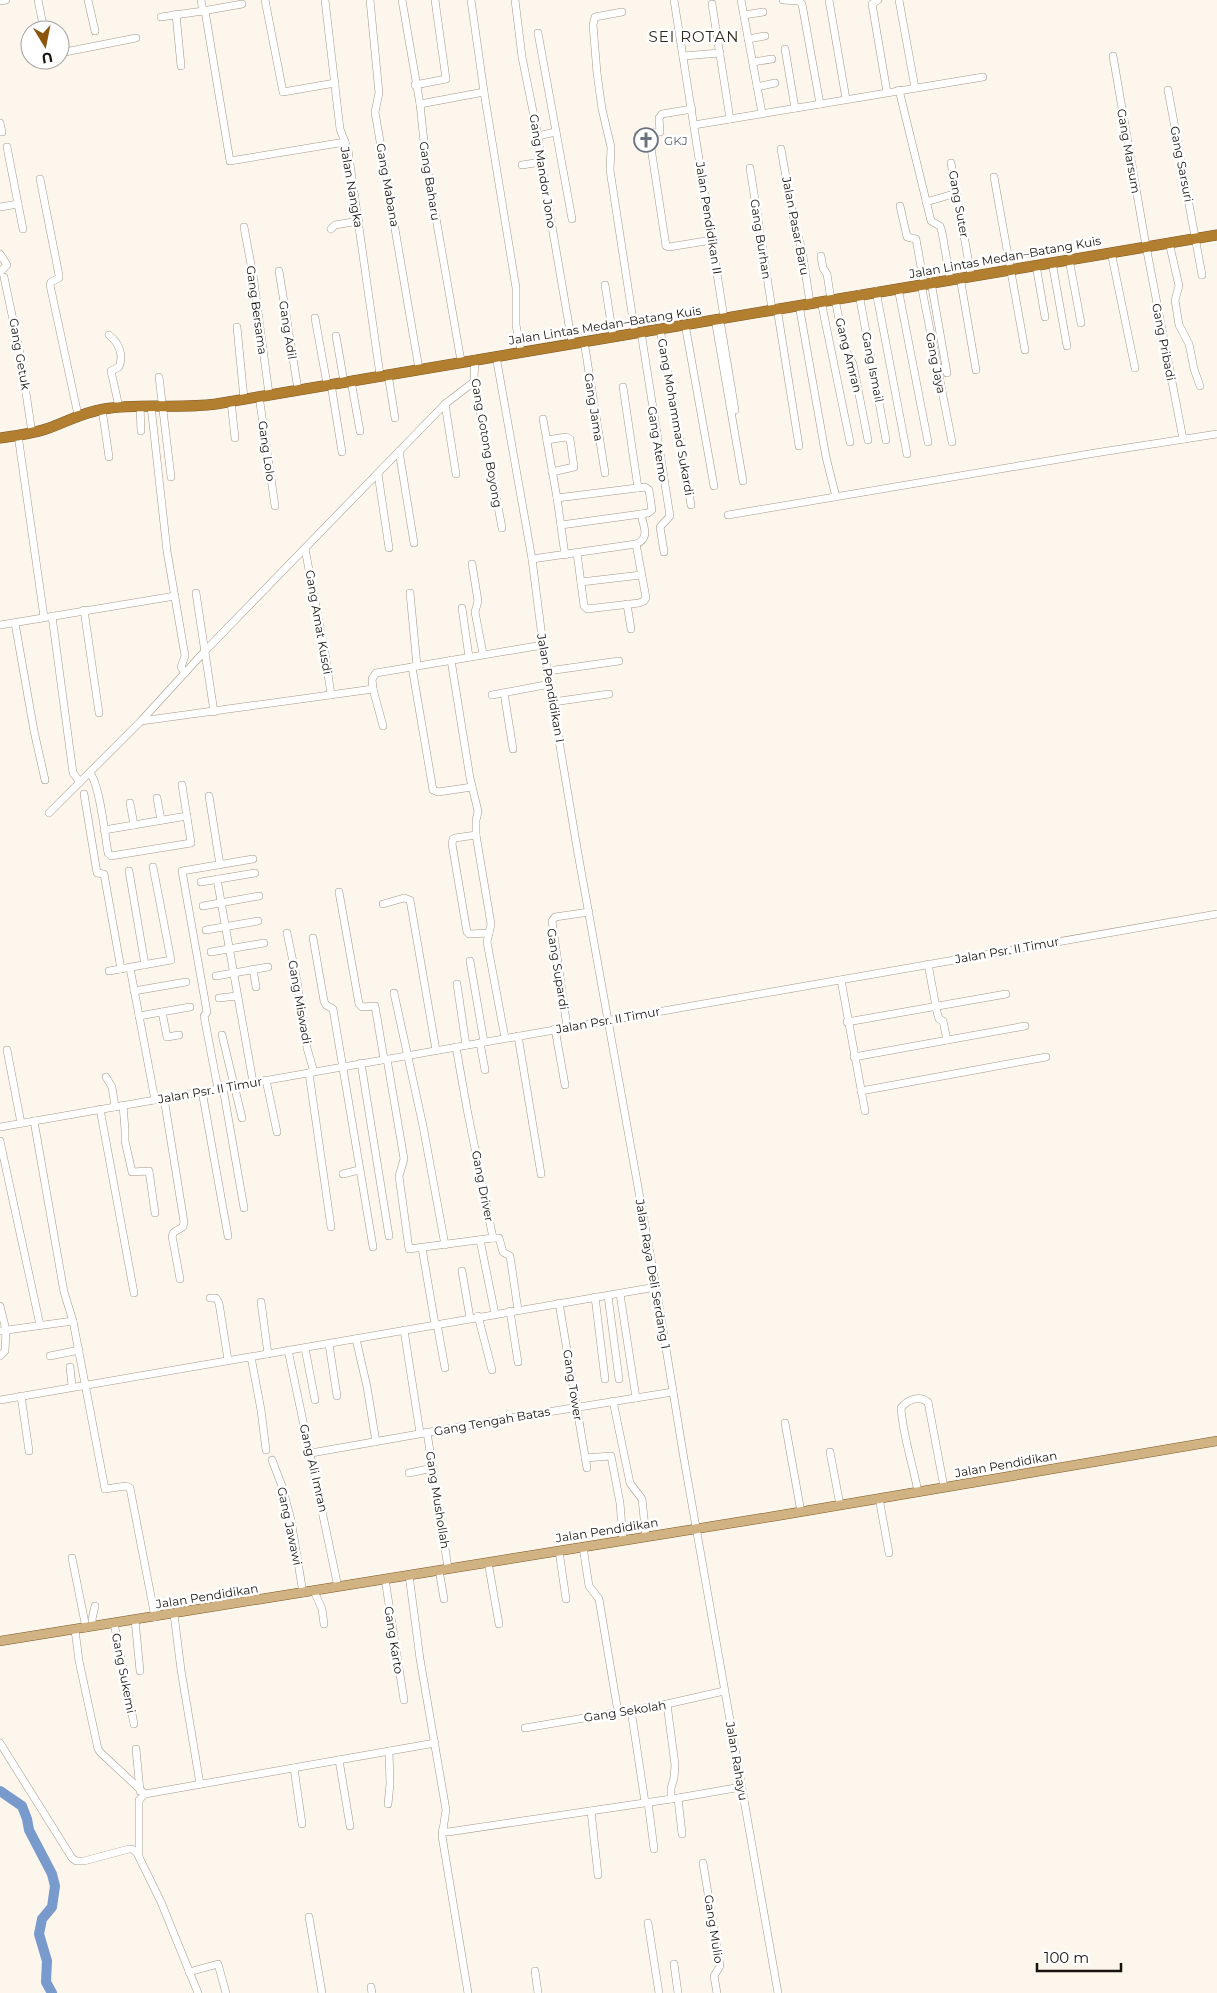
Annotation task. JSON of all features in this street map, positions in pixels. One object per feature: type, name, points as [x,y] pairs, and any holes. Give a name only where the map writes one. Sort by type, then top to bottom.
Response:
[{"type":"highway","name":"Jalan Lintas Medan–Batang Kuis","points":[[0,438],[32,433],[78,415],[119,407],[196,406],[244,399],[1012,268],[1217,235]]},
{"type":"main road","name":"Jalan Pendidikan","points":[[0,1641],[75,1630],[89,1624],[136,1620],[800,1512],[1217,1441]]},
{"type":"street","points":[[0,1],[6,0]]},
{"type":"street","points":[[38,0],[42,20]]},
{"type":"street","points":[[88,0],[95,31]]},
{"type":"street","points":[[201,0],[230,161],[345,142]]},
{"type":"street","points":[[265,0],[283,91],[334,83]]},
{"type":"street","name":"Jalan Nangka","points":[[325,0],[340,129],[348,150],[358,222],[384,375],[395,418]]},
{"type":"street","name":"Gang Mabana","points":[[370,0],[379,90],[375,112],[419,369]]},
{"type":"street","name":"Gang Baharu","points":[[402,0],[415,85],[420,104],[426,161],[461,361]]},
{"type":"street","points":[[415,85],[446,79],[435,0]]},
{"type":"street","points":[[471,0],[516,288],[516,316],[521,351]]},
{"type":"street","name":"Gang Mandor Jono","points":[[515,0],[522,57],[538,136],[572,343]]},
{"type":"street","name":"Jalan Pendidikan II","points":[[674,0],[712,240],[720,319]]},
{"type":"street","points":[[741,0],[762,113]]},
{"type":"street","points":[[782,0],[802,2],[820,104]]},
{"type":"street","points":[[829,0],[846,99]]},
{"type":"street","points":[[878,0],[872,4],[887,92]]},
{"type":"street","points":[[899,0],[914,88]]},
{"type":"street","points":[[161,17],[242,4]]},
{"type":"street","points":[[712,4],[730,119]]},
{"type":"street","points":[[622,12],[596,16],[593,22],[602,109],[611,147],[610,170],[638,332]]},
{"type":"street","points":[[744,15],[763,12]]},
{"type":"street","points":[[176,14],[181,66]]},
{"type":"street","points":[[538,33],[572,219]]},
{"type":"street","points":[[748,39],[765,36]]},
{"type":"street","points":[[70,51],[136,38]]},
{"type":"street","points":[[785,49],[794,108]]},
{"type":"street","points":[[683,56],[720,53]]},
{"type":"street","name":"Gang Marsum","points":[[1113,56],[1146,246]]},
{"type":"street","points":[[753,62],[772,59]]},
{"type":"street","points":[[694,125],[982,77]]},
{"type":"street","points":[[757,87],[775,83]]},
{"type":"street","points":[[899,90],[930,221],[941,228],[955,278],[976,370]]},
{"type":"street","name":"Gang Sarsuri","points":[[1168,90],[1202,275]]},
{"type":"street","points":[[420,104],[484,92]]},
{"type":"street","points":[[638,135],[660,132],[659,118],[662,114],[692,109]]},
{"type":"street","points":[[0,123],[2,132]]},
{"type":"street","points":[[538,136],[555,132]]},
{"type":"street","points":[[8,147],[23,229]]},
{"type":"street","points":[[651,148],[666,246],[712,240]]},
{"type":"street","name":"Jalan Pasar Baru","points":[[781,149],[794,222],[802,250],[804,304],[826,457],[836,497]]},
{"type":"street","points":[[522,165],[541,162]]},
{"type":"street","name":"Gang Suter","points":[[952,163],[971,275]]},
{"type":"street","name":"Gang Burhan","points":[[750,168],[799,446]]},
{"type":"street","points":[[994,177],[1012,268],[1025,350]]},
{"type":"street","points":[[40,179],[59,275],[59,278],[51,282],[50,285],[78,415]]},
{"type":"street","points":[[926,202],[957,193]]},
{"type":"street","points":[[0,207],[18,204]]},
{"type":"street","points":[[900,206],[907,237],[916,239],[947,373]]},
{"type":"street","points":[[331,229],[338,224],[358,222]]},
{"type":"street","name":"Gang Bersama","points":[[244,227],[264,395]]},
{"type":"street","points":[[1169,242],[1179,287],[1175,299],[1179,325],[1189,344],[1200,386]]},
{"type":"street","name":"Gang Pribadi","points":[[1146,246],[1183,439]]},
{"type":"street","points":[[1111,252],[1135,368]]},
{"type":"street","name":"Gang Getuk","points":[[0,254],[7,265],[2,274],[4,294],[10,298],[32,433]]},
{"type":"street","points":[[821,256],[823,268],[827,274],[829,300],[850,442]]},
{"type":"street","points":[[1069,259],[1081,323]]},
{"type":"street","points":[[1052,262],[1067,346]]},
{"type":"street","points":[[1036,265],[1046,317]]},
{"type":"street","name":"Gang Adil","points":[[279,271],[298,390]]},
{"type":"street","name":"Gang Jaya","points":[[926,283],[952,442]]},
{"type":"street","points":[[605,285],[613,336]]},
{"type":"street","points":[[898,288],[928,442]]},
{"type":"street","points":[[876,291],[907,454]]},
{"type":"street","name":"Gang Ismail","points":[[859,294],[886,440]]},
{"type":"street","name":"Gang Amran","points":[[829,300],[845,349],[853,364],[868,440]]},
{"type":"street","points":[[315,318],[342,452]]},
{"type":"street","points":[[720,319],[735,410]]},
{"type":"street","points":[[720,319],[743,481]]},
{"type":"street","points":[[685,324],[714,486]]},
{"type":"street","points":[[236,327],[244,399]]},
{"type":"street","name":"Gang Mohammad Sukardi","points":[[660,329],[691,505]]},
{"type":"street","name":"Gang Atemo","points":[[638,332],[670,516],[660,526],[664,552]]},
{"type":"street","points":[[109,335],[117,342],[121,360],[119,367],[110,371],[119,407]]},
{"type":"street","points":[[336,336],[360,431]]},
{"type":"street","name":"Gang Jama","points":[[584,341],[605,473]]},
{"type":"street","name":"Gang Gotong Boyong","points":[[486,357],[474,376],[502,528]]},
{"type":"street","name":"Jalan Pendidikan I","points":[[486,357],[532,559],[543,645],[608,1019]]},
{"type":"street","points":[[49,813],[78,779],[90,773],[141,721],[183,670],[204,652],[474,376]]},
{"type":"street","points":[[159,377],[171,477]]},
{"type":"street","points":[[622,387],[638,488]]},
{"type":"street","name":"Gang Lolo","points":[[264,395],[275,506]]},
{"type":"street","points":[[231,401],[235,438]]},
{"type":"street","points":[[445,404],[456,474]]},
{"type":"street","points":[[140,406],[141,431]]},
{"type":"street","points":[[151,406],[167,551],[185,656],[183,670]]},
{"type":"street","points":[[102,410],[109,457]]},
{"type":"street","points":[[543,419],[565,554]]},
{"type":"street","points":[[728,515],[1217,434]]},
{"type":"street","points":[[18,435],[48,617],[78,779]]},
{"type":"street","points":[[547,440],[566,437],[570,439],[574,467],[552,472]]},
{"type":"street","points":[[399,451],[414,543]]},
{"type":"street","points":[[378,474],[389,548]]},
{"type":"street","points":[[557,498],[648,488],[653,507],[651,512],[641,514],[561,525]]},
{"type":"street","points":[[532,559],[636,544],[642,541],[645,536],[641,514]]},
{"type":"street","points":[[577,553],[584,606],[587,609],[641,602],[645,600],[636,544]]},
{"type":"street","name":"Gang Amat Kusdi","points":[[305,549],[331,695]]},
{"type":"street","points":[[472,564],[478,601],[475,612],[483,654]]},
{"type":"street","points":[[581,582],[641,575]]},
{"type":"street","points":[[196,593],[214,712]]},
{"type":"street","points":[[410,593],[415,666],[433,790],[438,792],[472,786]]},
{"type":"street","points":[[0,625],[176,596]]},
{"type":"street","points":[[627,604],[631,629]]},
{"type":"street","points":[[462,608],[469,657]]},
{"type":"street","points":[[84,610],[99,713]]},
{"type":"street","points":[[15,623],[34,731],[45,780]]},
{"type":"street","points":[[383,726],[372,679],[374,674],[543,645]]},
{"type":"street","points":[[451,660],[472,786],[478,811],[476,835],[491,924],[487,942],[505,1038]]},
{"type":"street","points":[[548,671],[619,661]]},
{"type":"street","points":[[492,695],[550,684]]},
{"type":"street","points":[[141,721],[374,689]]},
{"type":"street","points":[[504,693],[513,749]]},
{"type":"street","points":[[553,702],[609,694]]},
{"type":"street","points":[[90,773],[96,788],[108,853],[111,856],[190,844],[192,841],[182,785]]},
{"type":"street","points":[[84,794],[97,874],[104,874],[121,969]]},
{"type":"street","points":[[209,796],[220,865]]},
{"type":"street","points":[[157,798],[161,820]]},
{"type":"street","points":[[130,803],[134,825]]},
{"type":"street","points":[[104,830],[187,816]]},
{"type":"street","points":[[476,835],[453,839],[452,844],[467,932],[469,934],[489,933]]},
{"type":"street","points":[[244,1208],[204,1016],[207,1012],[182,871],[253,860]]},
{"type":"street","points":[[109,971],[171,960],[154,867]]},
{"type":"street","points":[[129,871],[145,965]]},
{"type":"street","points":[[200,882],[255,873]]},
{"type":"street","points":[[217,879],[254,1082]]},
{"type":"street","points":[[339,892],[359,1004],[362,1007],[375,1006],[386,1059],[404,1159],[399,1173],[409,1250],[480,1240]]},
{"type":"street","points":[[203,906],[259,896]]},
{"type":"street","points":[[383,904],[404,898],[410,900],[436,1050]]},
{"type":"street","name":"Gang Supardi","points":[[567,1027],[552,921],[555,917],[589,912]]},
{"type":"street","name":"Jalan Psr. II Timur","points":[[0,1127],[608,1019],[1217,914]]},
{"type":"street","points":[[206,930],[258,921]]},
{"type":"street","name":"Gang Miswadi","points":[[287,933],[298,981],[312,1072],[331,1226]]},
{"type":"street","points":[[313,938],[324,1001],[326,1005],[333,1009],[372,1247]]},
{"type":"street","points":[[211,952],[264,943]]},
{"type":"street","points":[[470,961],[485,1070]]},
{"type":"street","points":[[928,964],[939,1019],[943,1022],[947,1040]]},
{"type":"street","points":[[216,976],[268,967]]},
{"type":"street","points":[[130,968],[155,1100]]},
{"type":"street","points":[[253,970],[256,987]]},
{"type":"street","points":[[840,980],[865,1111]]},
{"type":"street","points":[[134,991],[186,982]]},
{"type":"street","points":[[456,984],[466,1045]]},
{"type":"street","points":[[394,993],[445,1245]]},
{"type":"street","points":[[847,1022],[1006,994]]},
{"type":"street","points":[[219,998],[237,996]]},
{"type":"street","points":[[139,1016],[190,1007]]},
{"type":"street","points":[[162,1012],[167,1037],[179,1035]]},
{"type":"street","name":"Jalan Raya Deli Serdang 1","points":[[608,1019],[656,1287],[696,1528]]},
{"type":"street","points":[[854,1056],[1025,1026]]},
{"type":"street","points":[[555,1029],[565,1085]]},
{"type":"street","points":[[222,1035],[242,1118]]},
{"type":"street","points":[[518,1036],[541,1174]]},
{"type":"street","name":"Gang Driver","points":[[456,1047],[493,1238],[480,1240],[495,1314]]},
{"type":"street","points":[[7,1050],[21,1123]]},
{"type":"street","points":[[861,1091],[1046,1057]]},
{"type":"street","points":[[360,1063],[389,1236]]},
{"type":"street","points":[[106,1078],[112,1087],[126,1130],[124,1141],[132,1172],[149,1171],[155,1213]]},
{"type":"street","points":[[266,1080],[277,1132]]},
{"type":"street","points":[[202,1091],[228,1236]]},
{"type":"street","points":[[164,1098],[184,1222],[183,1227],[174,1232],[172,1236],[180,1279]]},
{"type":"street","points":[[100,1109],[134,1292]]},
{"type":"street","points":[[34,1121],[64,1292],[73,1321],[105,1489],[126,1486],[130,1488],[155,1617]]},
{"type":"street","points":[[0,1141],[40,1324]]},
{"type":"street","points":[[343,1174],[359,1170]]},
{"type":"street","points":[[493,1238],[498,1238],[502,1252],[510,1256],[518,1310]]},
{"type":"street","points":[[422,1248],[445,1368]]},
{"type":"street","points":[[462,1272],[474,1317],[492,1370]]},
{"type":"street","points":[[0,1400],[72,1386],[329,1344],[474,1317],[656,1287]]},
{"type":"street","points":[[620,1294],[636,1398]]},
{"type":"street","points":[[608,1296],[619,1379]]},
{"type":"street","points":[[595,1297],[605,1379]]},
{"type":"street","points":[[210,1298],[216,1298],[220,1303],[228,1360]]},
{"type":"street","points":[[261,1302],[268,1354]]},
{"type":"street","name":"Gang Tower","points":[[559,1303],[587,1468]]},
{"type":"street","points":[[0,1306],[5,1351],[0,1356]]},
{"type":"street","points":[[510,1311],[518,1362]]},
{"type":"street","points":[[3,1330],[73,1321]]},
{"type":"street","name":"Gang Mushollah","points":[[404,1330],[424,1433],[433,1468],[444,1569],[444,1599]]},
{"type":"street","points":[[356,1339],[367,1387],[376,1442]]},
{"type":"street","points":[[329,1344],[337,1396]]},
{"type":"street","points":[[305,1348],[315,1400]]},
{"type":"street","points":[[50,1356],[79,1350]]},
{"type":"street","name":"Gang Ali Imran","points":[[288,1350],[338,1587]]},
{"type":"street","points":[[251,1357],[266,1450]]},
{"type":"street","points":[[70,1367],[72,1386]]},
{"type":"street","name":"Gang Tengah Batas","points":[[311,1453],[673,1392]]},
{"type":"street","points":[[21,1396],[29,1451]]},
{"type":"street","points":[[918,1492],[912,1461],[907,1447],[901,1408],[907,1402],[916,1398],[928,1402],[944,1487]]},
{"type":"street","points":[[613,1401],[630,1483],[642,1499],[646,1537]]},
{"type":"street","points":[[785,1422],[800,1512]]},
{"type":"street","points":[[830,1452],[840,1505]]},
{"type":"street","points":[[585,1458],[611,1456],[620,1504],[623,1540]]},
{"type":"street","name":"Gang Jawawi","points":[[272,1460],[281,1481],[291,1520],[303,1593]]},
{"type":"street","points":[[410,1473],[433,1468]]},
{"type":"street","points":[[879,1498],[890,1553]]},
{"type":"street","name":"Jalan Rahayu","points":[[696,1528],[716,1631],[724,1691],[778,1993]]},
{"type":"street","points":[[583,1547],[589,1586],[599,1598],[618,1712]]},
{"type":"street","points":[[559,1551],[566,1600]]},
{"type":"street","points":[[72,1558],[89,1624]]},
{"type":"street","points":[[488,1562],[499,1624]]},
{"type":"street","points":[[409,1575],[420,1659],[446,1810],[442,1831],[468,1993]]},
{"type":"street","name":"Gang Karto","points":[[385,1579],[404,1700]]},
{"type":"street","points":[[314,1591],[322,1609],[324,1624]]},
{"type":"street","points":[[89,1624],[95,1606]]},
{"type":"street","points":[[174,1614],[181,1670],[200,1784]]},
{"type":"street","points":[[136,1620],[140,1671]]},
{"type":"street","name":"Gang Sukemi","points":[[114,1623],[134,1724]]},
{"type":"street","points":[[75,1630],[79,1661],[98,1748],[142,1795]]},
{"type":"street","name":"Gang Sekolah","points":[[525,1728],[667,1704],[724,1691]]},
{"type":"street","points":[[667,1704],[675,1765],[674,1778],[671,1784],[682,1834]]},
{"type":"street","points":[[631,1710],[654,1850]]},
{"type":"street","points":[[142,1795],[435,1742]]},
{"type":"street","points":[[0,1744],[72,1858],[76,1861],[84,1861],[132,1849],[139,1856],[161,1902],[198,1993]]},
{"type":"street","points":[[136,1749],[142,1795],[139,1856]]},
{"type":"street","points":[[388,1804],[390,1784],[389,1751]]},
{"type":"street","points":[[339,1760],[350,1826]]},
{"type":"street","points":[[294,1768],[302,1824]]},
{"type":"street","points":[[442,1831],[448,1832],[591,1811],[741,1787]]},
{"type":"street","points":[[591,1811],[598,1875]]},
{"type":"street","name":"Gang Mulio","points":[[703,1862],[720,1966],[714,1976],[718,1993]]},
{"type":"street","points":[[309,1917],[322,1993]]},
{"type":"street","points":[[648,1923],[659,1993]]},
{"type":"street","points":[[189,1972],[218,1964],[226,1993]]},
{"type":"street","points":[[674,1964],[678,1993]]},
{"type":"street","points":[[535,1971],[538,1993]]},
{"type":"waterway","points":[[0,1791],[22,1806],[29,1830],[52,1874],[55,1886],[52,1907],[42,1919],[39,1934],[47,1961],[46,1982],[52,1993]]},
{"type":"place","name":"GKJ","points":[[646,140]]},
{"type":"district","name":"SEI ROTAN","points":[[694,36]]}]
